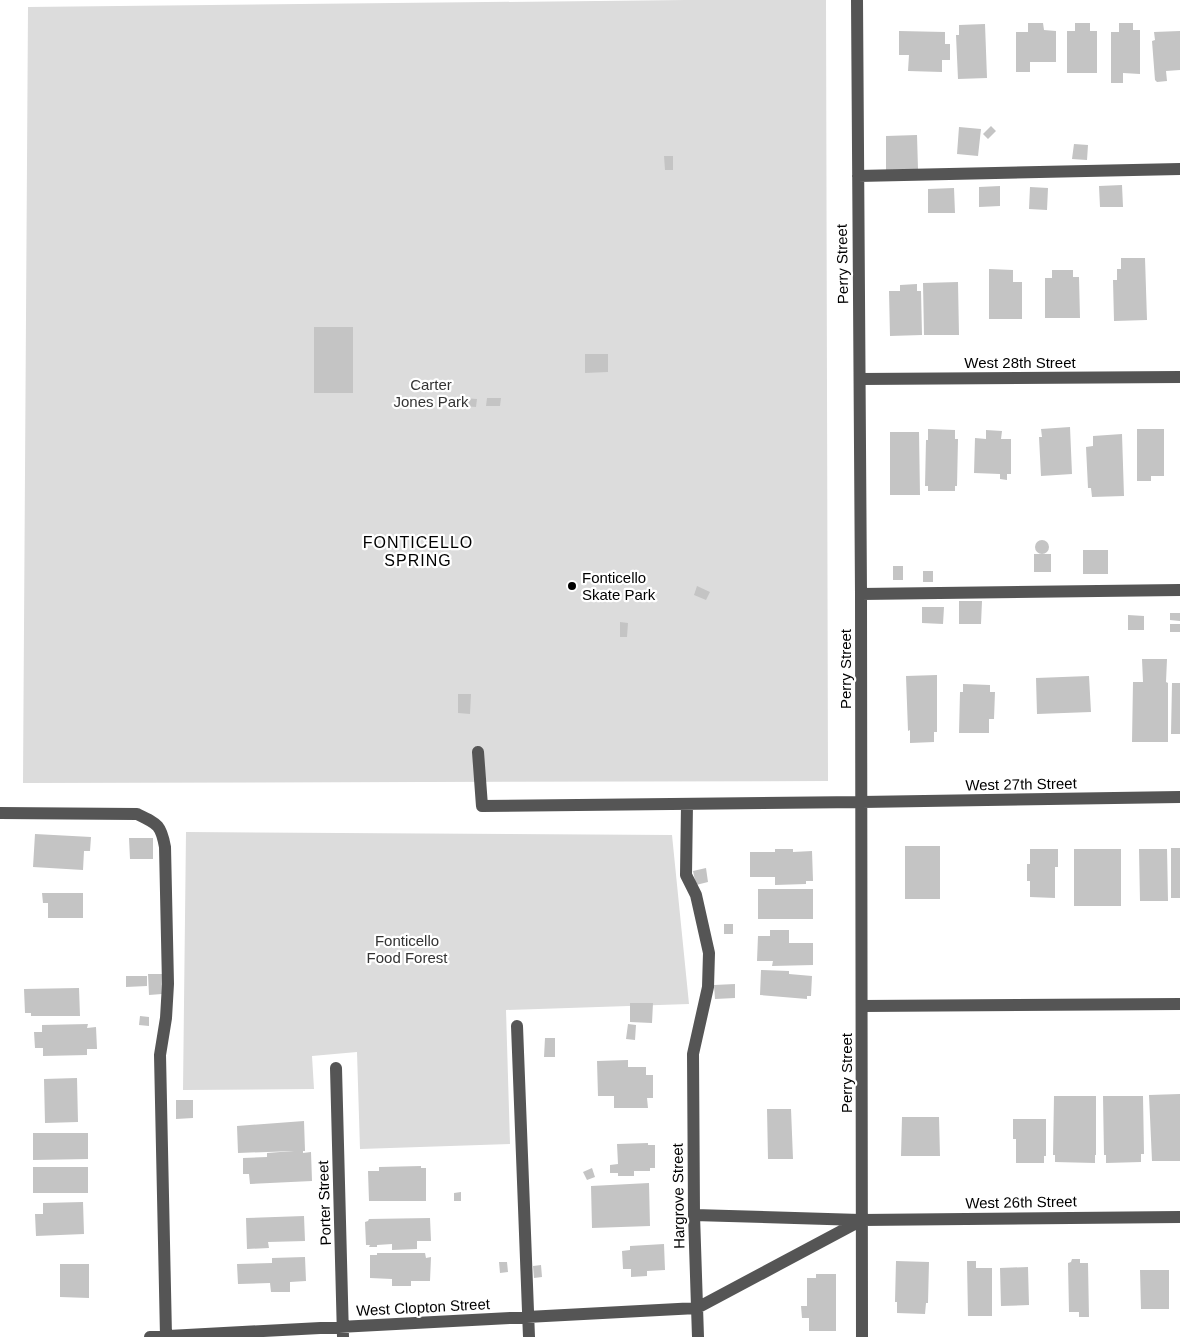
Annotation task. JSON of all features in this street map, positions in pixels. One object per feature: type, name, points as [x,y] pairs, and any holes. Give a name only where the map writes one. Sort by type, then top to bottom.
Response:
[{"type":"street","name":"Perry Street","points":[[857,0],[862,802],[862,1337]]},
{"type":"street","points":[[858,176],[1180,169]]},
{"type":"street","name":"West 28th Street","points":[[860,379],[1180,377]]},
{"type":"street","points":[[861,594],[1180,590]]},
{"type":"street","name":"West 27th Street","points":[[478,752],[482,806],[1180,797]]},
{"type":"street","name":"Hargrove Street","points":[[687,804],[686,874],[696,895],[708,953],[708,988],[693,1054],[694,1215],[698,1337]]},
{"type":"street","points":[[0,813],[138,814],[152,821],[162,831],[166,847],[168,984],[166,1018],[160,1055],[166,1336]]},
{"type":"street","points":[[862,1006],[1180,1004]]},
{"type":"street","points":[[517,1026],[529,1337]]},
{"type":"street","name":"Porter Street","points":[[336,1068],[343,1332]]},
{"type":"street","name":"West 26th Street","points":[[694,1215],[862,1220],[1180,1217]]},
{"type":"street","name":"West 26th Street","points":[[697,1308],[862,1220]]},
{"type":"street","name":"West Clopton Street","points":[[150,1337],[343,1332],[528,1317],[697,1308]]},
{"type":"green space","name":"Carter Jones Park","points":[[826,0],[828,781],[23,783],[28,7]]},
{"type":"green space","name":"Fonticello Food Forest","points":[[186,832],[672,835],[689,1004],[506,1010],[510,1144],[360,1149],[357,1052],[312,1056],[314,1089],[183,1090]]},
{"type":"building","points":[[1028,23],[1043,23],[1044,30],[1056,31],[1056,62],[1030,62],[1030,72],[1016,72],[1016,32],[1028,32]]},
{"type":"building","points":[[1075,23],[1090,23],[1090,31],[1097,31],[1097,73],[1067,73],[1067,31],[1075,31]]},
{"type":"building","points":[[1119,23],[1133,23],[1133,30],[1140,30],[1140,74],[1123,73],[1123,83],[1111,83],[1111,32],[1119,32]]},
{"type":"building","points":[[985,24],[987,78],[958,79],[956,35],[959,35],[959,25]]},
{"type":"building","points":[[899,31],[945,32],[945,44],[950,44],[950,60],[942,60],[942,72],[908,71],[909,55],[899,55]]},
{"type":"building","points":[[1180,31],[1180,70],[1166,71],[1167,81],[1157,82],[1155,80],[1152,41],[1155,40],[1154,32]]},
{"type":"building","points":[[991,126],[996,131],[988,139],[983,134]]},
{"type":"building","points":[[959,127],[981,129],[978,156],[957,154]]},
{"type":"building","points":[[917,135],[918,169],[886,170],[886,136]]},
{"type":"building","points":[[1074,144],[1088,145],[1087,160],[1072,159]]},
{"type":"building","points":[[664,156],[673,156],[673,170],[665,170]]},
{"type":"building","points":[[1122,185],[1123,207],[1100,207],[1099,186]]},
{"type":"building","points":[[1000,186],[1000,206],[979,207],[979,187]]},
{"type":"building","points":[[1030,187],[1048,188],[1047,210],[1029,209]]},
{"type":"building","points":[[954,188],[955,213],[928,213],[928,189]]},
{"type":"building","points":[[1121,258],[1145,258],[1147,320],[1114,321],[1113,280],[1117,280],[1117,269],[1121,269]]},
{"type":"building","points":[[989,269],[1013,270],[1013,282],[1022,282],[1022,319],[989,319]]},
{"type":"building","points":[[1052,270],[1073,270],[1073,277],[1079,277],[1080,318],[1045,318],[1045,278],[1052,278]]},
{"type":"building","points":[[958,282],[959,335],[924,335],[923,283]]},
{"type":"building","points":[[917,284],[917,291],[921,291],[922,335],[890,336],[889,291],[900,291],[900,285]]},
{"type":"building","points":[[314,327],[353,327],[353,393],[314,393]]},
{"type":"building","points":[[585,354],[608,354],[608,372],[585,373]]},
{"type":"building","points":[[463,398],[477,399],[476,407],[462,406]]},
{"type":"building","points":[[487,398],[501,398],[500,406],[486,406]]},
{"type":"building","points":[[1070,427],[1072,474],[1041,476],[1039,437],[1042,437],[1041,429]]},
{"type":"building","points":[[928,429],[955,430],[955,439],[958,439],[957,486],[955,486],[955,491],[928,491],[928,486],[925,486]]},
{"type":"building","points":[[1137,429],[1164,429],[1164,476],[1151,476],[1151,481],[1137,481]]},
{"type":"building","points":[[986,430],[1002,431],[1001,439],[1011,439],[1011,474],[1007,474],[1007,480],[1000,479],[1000,474],[974,473],[975,438],[986,439]]},
{"type":"building","points":[[890,432],[919,432],[920,495],[890,495]]},
{"type":"building","points":[[1122,434],[1124,496],[1092,497],[1091,488],[1088,488],[1086,447],[1093,446],[1093,436]]},
{"type":"building","points":[[1042,540],[1047,542],[1049,547],[1047,552],[1042,554],[1037,552],[1035,547],[1037,542]]},
{"type":"building","points":[[1083,550],[1108,550],[1108,574],[1083,574]]},
{"type":"building","points":[[1034,554],[1051,554],[1051,572],[1034,572]]},
{"type":"building","points":[[893,566],[903,566],[903,580],[893,580]]},
{"type":"building","points":[[923,571],[933,571],[933,582],[923,582]]},
{"type":"building","points":[[697,586],[710,592],[706,600],[694,595]]},
{"type":"building","points":[[959,601],[982,601],[981,624],[959,624]]},
{"type":"building","points":[[922,607],[944,607],[943,624],[922,623]]},
{"type":"building","points":[[1170,613],[1180,613],[1180,621],[1170,620]]},
{"type":"building","points":[[1128,615],[1144,616],[1144,630],[1128,630]]},
{"type":"building","points":[[620,622],[628,623],[627,637],[620,637]]},
{"type":"building","points":[[1170,624],[1180,624],[1180,632],[1170,632]]},
{"type":"building","points":[[1142,659],[1167,659],[1168,742],[1132,742],[1133,682],[1143,682]]},
{"type":"building","points":[[937,675],[937,732],[934,732],[934,742],[910,743],[906,676]]},
{"type":"building","points":[[1089,676],[1091,712],[1037,714],[1036,678]]},
{"type":"building","points":[[1172,683],[1180,683],[1180,734],[1171,734]]},
{"type":"building","points":[[963,684],[990,685],[990,692],[995,692],[994,719],[989,719],[989,733],[959,733],[960,692],[963,692]]},
{"type":"building","points":[[458,694],[471,694],[470,714],[458,713]]},
{"type":"building","points":[[35,834],[91,837],[90,851],[84,851],[83,870],[33,867]]},
{"type":"building","points":[[129,838],[153,838],[153,859],[130,859]]},
{"type":"building","points":[[905,846],[940,846],[940,899],[905,899]]},
{"type":"building","points":[[1171,848],[1180,848],[1180,898],[1171,898]]},
{"type":"building","points":[[775,849],[793,849],[793,852],[812,851],[813,881],[806,881],[806,884],[775,885],[775,877],[750,877],[750,852],[775,852]]},
{"type":"building","points":[[1030,849],[1058,849],[1058,867],[1055,867],[1055,898],[1030,897],[1030,881],[1027,881],[1027,864],[1030,864]]},
{"type":"building","points":[[1074,849],[1121,849],[1121,906],[1074,906]]},
{"type":"building","points":[[1139,849],[1167,849],[1168,901],[1140,901]]},
{"type":"building","points":[[706,868],[708,882],[696,885],[693,871]]},
{"type":"building","points":[[758,889],[813,889],[813,919],[758,919]]},
{"type":"building","points":[[42,893],[83,893],[83,918],[48,918],[48,903],[43,903]]},
{"type":"building","points":[[724,924],[733,924],[733,934],[724,934]]},
{"type":"building","points":[[770,930],[789,930],[789,943],[813,943],[813,965],[772,966],[773,961],[757,961],[758,936],[770,936]]},
{"type":"building","points":[[761,970],[789,971],[789,974],[812,976],[811,996],[807,996],[807,999],[760,995]]},
{"type":"building","points":[[148,974],[162,974],[162,994],[149,995]]},
{"type":"building","points":[[126,976],[147,976],[147,986],[126,987]]},
{"type":"building","points":[[735,984],[735,998],[715,999],[714,985]]},
{"type":"building","points":[[79,988],[80,1016],[31,1016],[31,1013],[25,1013],[24,989]]},
{"type":"building","points":[[630,1003],[653,1003],[652,1023],[630,1022]]},
{"type":"building","points":[[140,1016],[149,1017],[149,1026],[139,1025]]},
{"type":"building","points":[[88,1024],[87,1028],[96,1027],[97,1049],[87,1049],[87,1055],[43,1056],[43,1048],[35,1048],[34,1032],[42,1032],[42,1025]]},
{"type":"building","points":[[628,1024],[636,1025],[635,1040],[626,1039]]},
{"type":"building","points":[[545,1038],[555,1038],[555,1057],[544,1057]]},
{"type":"building","points":[[628,1060],[628,1067],[646,1067],[646,1075],[653,1075],[653,1098],[647,1098],[648,1108],[614,1108],[614,1096],[598,1096],[597,1061]]},
{"type":"building","points":[[77,1078],[78,1122],[45,1123],[44,1079]]},
{"type":"building","points":[[1180,1094],[1180,1161],[1152,1161],[1149,1095]]},
{"type":"building","points":[[1054,1096],[1096,1096],[1095,1163],[1055,1162],[1055,1155],[1053,1155]]},
{"type":"building","points":[[1103,1096],[1143,1096],[1144,1154],[1141,1154],[1141,1162],[1106,1163],[1106,1155],[1104,1155]]},
{"type":"building","points":[[176,1100],[193,1100],[193,1118],[176,1119]]},
{"type":"building","points":[[767,1109],[791,1109],[793,1159],[768,1159]]},
{"type":"building","points":[[902,1117],[939,1117],[940,1156],[901,1156]]},
{"type":"building","points":[[1013,1119],[1046,1119],[1046,1156],[1044,1156],[1044,1163],[1016,1163],[1016,1139],[1013,1139]]},
{"type":"building","points":[[304,1121],[305,1151],[303,1153],[311,1152],[312,1181],[250,1184],[249,1174],[243,1174],[243,1158],[267,1157],[267,1153],[294,1151],[238,1153],[237,1126]]},
{"type":"building","points":[[33,1133],[88,1133],[88,1159],[33,1160]]},
{"type":"building","points":[[648,1143],[648,1145],[655,1145],[655,1168],[650,1168],[650,1171],[634,1171],[634,1176],[618,1176],[618,1173],[610,1173],[610,1165],[618,1164],[617,1144]]},
{"type":"building","points":[[421,1166],[421,1168],[426,1168],[426,1201],[369,1201],[368,1171],[379,1171],[379,1167]]},
{"type":"building","points":[[33,1167],[88,1167],[88,1193],[33,1193]]},
{"type":"building","points":[[592,1168],[595,1177],[587,1180],[583,1172]]},
{"type":"building","points":[[649,1183],[650,1226],[592,1228],[591,1186]]},
{"type":"building","points":[[461,1192],[461,1201],[454,1201],[454,1193]]},
{"type":"building","points":[[83,1202],[84,1234],[36,1236],[35,1214],[43,1214],[43,1203]]},
{"type":"building","points":[[304,1216],[305,1241],[268,1242],[269,1248],[247,1249],[246,1218]]},
{"type":"building","points":[[430,1218],[431,1241],[417,1241],[417,1249],[392,1250],[392,1244],[377,1245],[377,1247],[366,1245],[365,1222],[369,1219]]},
{"type":"building","points":[[664,1244],[665,1270],[647,1271],[647,1276],[631,1277],[631,1269],[623,1269],[622,1251],[630,1250],[630,1246]]},
{"type":"building","points":[[377,1253],[425,1253],[426,1258],[431,1257],[430,1281],[411,1281],[411,1286],[392,1286],[392,1279],[370,1278],[370,1255],[377,1255]]},
{"type":"building","points":[[305,1257],[306,1281],[290,1282],[290,1292],[271,1292],[270,1283],[238,1284],[237,1264],[272,1263],[272,1258]]},
{"type":"building","points":[[1072,1259],[1080,1259],[1080,1263],[1088,1263],[1089,1317],[1079,1317],[1079,1312],[1069,1312],[1068,1263]]},
{"type":"building","points":[[896,1261],[929,1262],[928,1303],[926,1303],[925,1314],[897,1313],[897,1302],[895,1302]]},
{"type":"building","points":[[967,1261],[976,1261],[976,1268],[992,1268],[992,1316],[968,1316]]},
{"type":"building","points":[[499,1262],[507,1262],[508,1272],[500,1273]]},
{"type":"building","points":[[60,1264],[89,1264],[89,1298],[60,1297]]},
{"type":"building","points":[[541,1265],[542,1277],[534,1278],[533,1266]]},
{"type":"building","points":[[1028,1267],[1029,1305],[1001,1306],[1000,1268]]},
{"type":"building","points":[[1140,1270],[1169,1270],[1169,1309],[1141,1309]]},
{"type":"building","points":[[816,1274],[836,1274],[836,1331],[809,1331],[809,1318],[802,1318],[801,1306],[807,1306],[807,1278],[816,1278]]},
{"type":"place","name":"Fonticello Skate Park","points":[[572,586]]},
{"type":"district","name":"FONTICELLO SPRING","points":[[418,551]]}]
